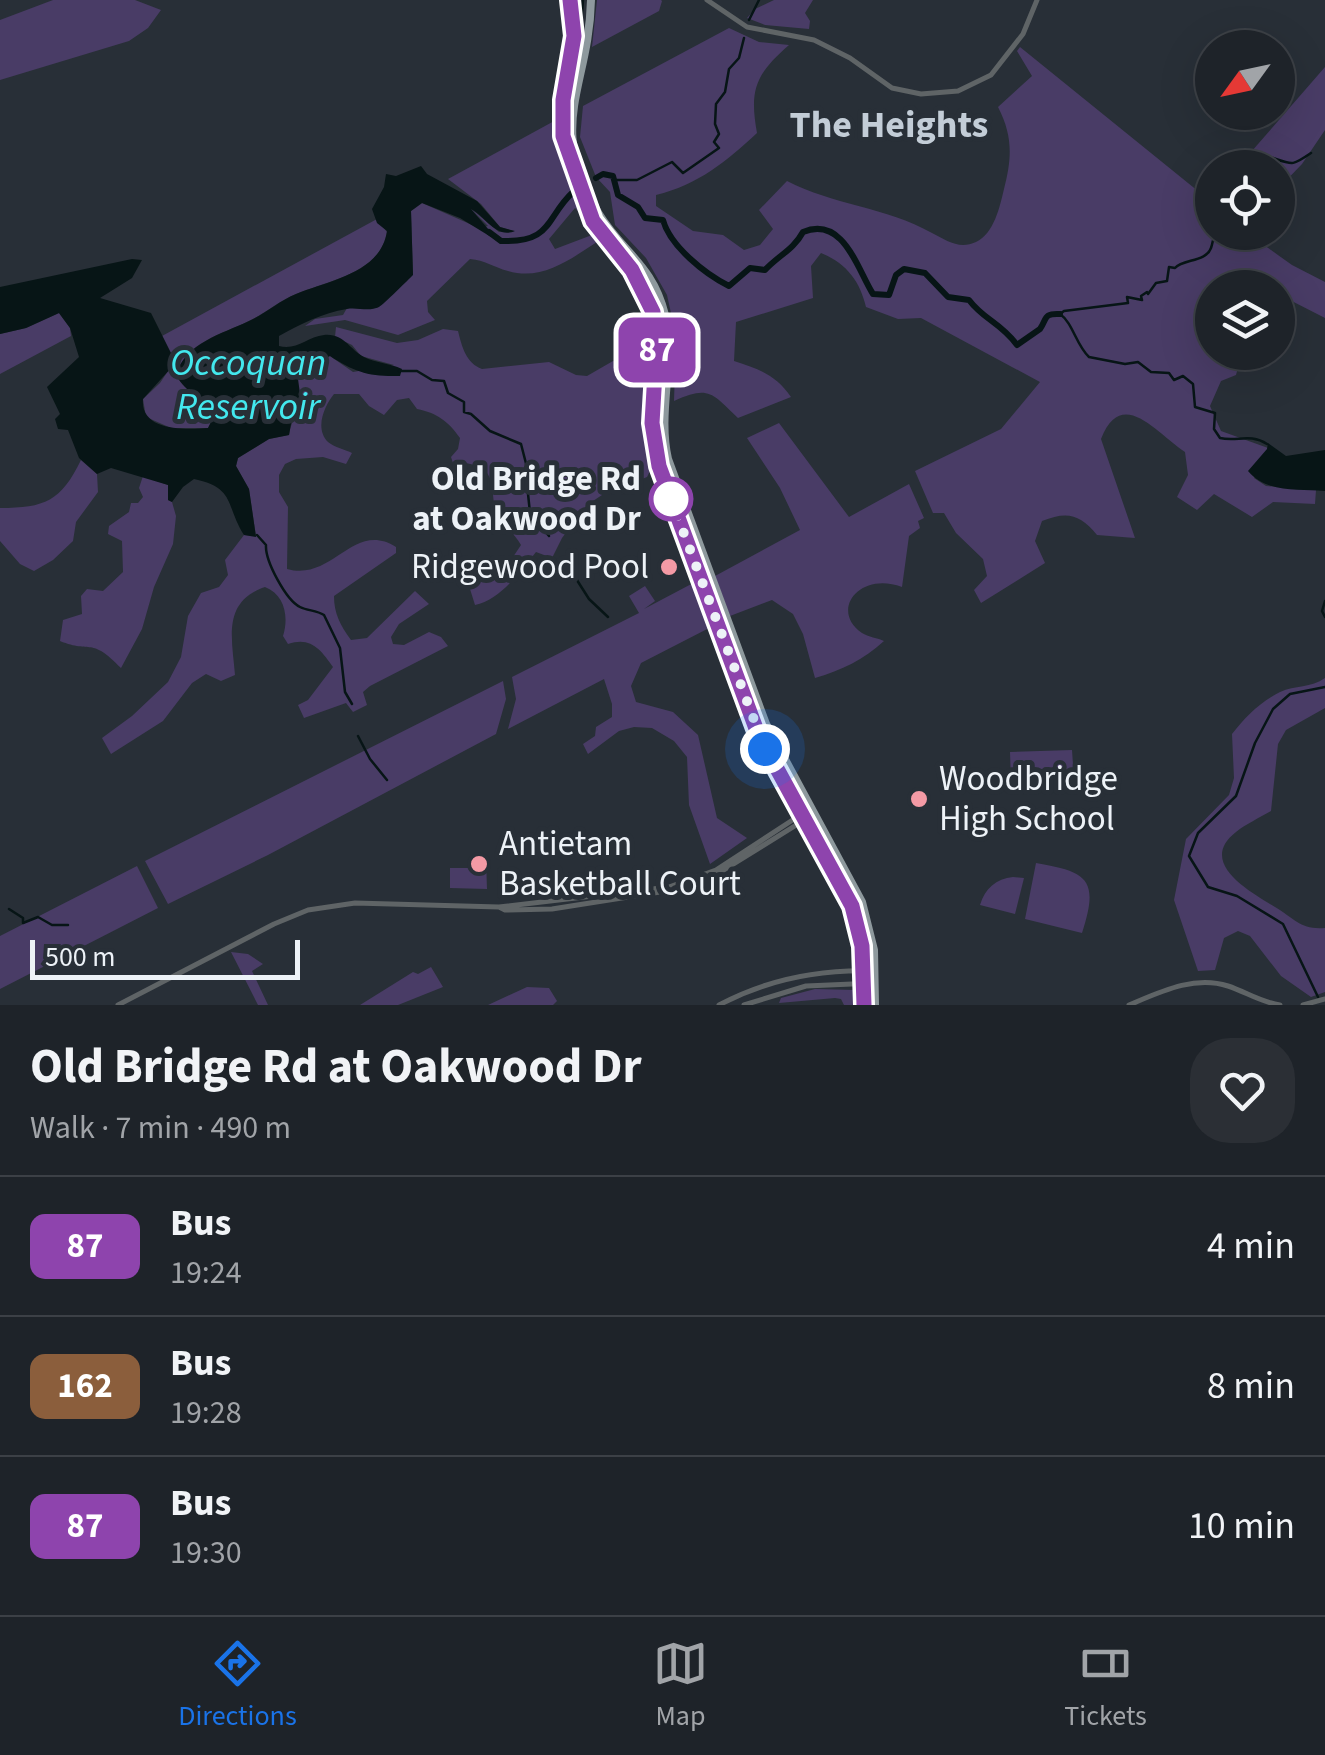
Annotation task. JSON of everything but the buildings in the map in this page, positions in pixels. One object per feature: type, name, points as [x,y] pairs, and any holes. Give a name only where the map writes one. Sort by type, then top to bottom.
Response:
[{"type":"main road","points":[[570,0],[574,44],[562,118],[566,149],[593,221],[632,270],[651,307],[657,339],[653,435],[659,466],[756,728],[852,906],[860,932],[864,1005]]},
{"type":"main road","points":[[591,0],[588,39],[571,112],[575,152],[599,214],[639,260],[657,292],[667,330],[663,426],[670,466],[766,724],[862,902],[872,936],[875,1005]]},
{"type":"street","points":[[707,0],[747,27],[814,40],[850,58],[892,88],[921,94],[958,91],[991,75],[1023,34],[1037,0]]},
{"type":"street","points":[[118,1005],[274,924],[312,909],[355,904],[499,907],[689,882],[726,865],[812,811]]},
{"type":"street","points":[[718,1005],[784,979],[836,971],[875,971]]},
{"type":"street","points":[[744,1005],[806,986],[875,982]]},
{"type":"street","points":[[1129,1005],[1176,987],[1204,982],[1221,984],[1280,1005]]},
{"type":"street","points":[[1303,1005],[1325,999]]},
{"type":"shaded area","points":[[53,0],[135,0],[161,10],[148,28],[129,41],[0,80],[0,20]]},
{"type":"shaded area","points":[[597,0],[662,1],[659,11],[592,47]]},
{"type":"shaded area","points":[[774,0],[813,0],[805,13],[809,29],[765,25],[747,18],[755,9]]},
{"type":"shaded area","points":[[729,28],[759,42],[789,45],[758,83],[754,105],[757,133],[711,171],[656,195],[656,206],[693,231],[723,235],[744,250],[760,245],[773,229],[759,210],[787,181],[896,217],[964,245],[987,233],[1000,203],[1010,147],[998,107],[1032,76],[1017,51],[1020,47],[1195,189],[1195,250],[1271,250],[1325,282],[1325,318],[1295,303],[1295,270],[1195,270],[1195,370],[1237,370],[1236,375],[1221,381],[1210,406],[1221,431],[1268,448],[1254,478],[1266,486],[1316,490],[1315,504],[1273,502],[1252,517],[1214,494],[1197,510],[1177,497],[1188,475],[1185,452],[1140,418],[1119,416],[1101,439],[1135,538],[1097,535],[1072,516],[1042,521],[1035,541],[1045,563],[981,603],[974,590],[987,576],[983,559],[956,533],[944,513],[933,513],[915,471],[1001,429],[1040,382],[921,318],[898,319],[866,307],[851,274],[821,253],[811,266],[813,298],[736,322],[734,361],[766,374],[791,397],[738,418],[709,394],[695,393],[674,401],[676,336],[667,295],[646,258],[615,225],[610,192],[596,177],[580,137],[583,106]]},
{"type":"shaded area","points":[[1325,67],[1325,130],[1295,171],[1295,150],[1253,150],[1270,130],[1295,130],[1295,101]]},
{"type":"shaded area","points":[[556,120],[562,160],[588,221],[575,208],[549,239],[555,249],[592,235],[597,242],[555,267],[532,273],[508,271],[470,259],[427,301],[428,312],[435,320],[398,335],[345,320],[305,326],[315,319],[343,315],[347,308],[377,308],[413,274],[411,211],[422,203],[479,228],[488,226],[469,207],[499,232],[513,231],[500,227],[481,204],[448,179]]},
{"type":"shaded area","points":[[377,219],[387,232],[375,257],[364,266],[290,297],[206,341],[188,355],[176,375],[203,405],[211,422],[208,428],[171,428],[146,417],[143,399],[174,362],[162,336]]},
{"type":"shaded area","points":[[59,313],[71,336],[0,374],[0,334],[26,328]]},
{"type":"shaded area","points":[[336,327],[397,343],[418,340],[443,329],[458,331],[468,359],[482,369],[549,362],[587,376],[613,361],[651,364],[647,436],[650,471],[647,477],[587,505],[552,558],[536,552],[501,591],[475,605],[470,589],[513,557],[521,545],[497,513],[483,467],[466,463],[454,466],[451,457],[460,438],[446,422],[417,409],[409,398],[397,400],[384,415],[359,394],[334,394],[324,410],[322,430],[328,442],[352,453],[346,464],[323,457],[285,464],[279,475],[279,492],[288,507],[287,569],[303,571],[317,567],[367,541],[396,547],[396,553],[334,596],[341,624],[351,640],[367,638],[415,591],[429,604],[399,624],[391,637],[393,644],[404,645],[429,632],[441,637],[448,646],[370,686],[363,692],[367,705],[353,712],[346,703],[304,718],[298,705],[308,700],[333,667],[309,643],[288,644],[283,636],[284,607],[277,595],[265,587],[251,594],[236,612],[232,635],[235,675],[221,681],[206,674],[192,683],[163,721],[111,754],[102,738],[168,682],[181,657],[188,616],[201,593],[219,587],[228,575],[225,560],[244,535],[256,536],[249,489],[236,466],[238,458],[269,439],[289,435],[300,401],[298,379],[311,364],[330,356],[353,372],[394,365],[361,356],[352,345],[335,337]]},
{"type":"shaded area","points":[[779,423],[849,517],[909,484],[924,518],[918,521],[920,528],[909,536],[902,587],[873,584],[862,588],[849,604],[853,624],[864,634],[884,641],[852,664],[815,678],[793,614],[772,600],[730,616],[715,576],[800,530],[780,488],[747,438]]},
{"type":"shaded area","points":[[81,460],[97,474],[98,492],[76,522],[73,541],[34,571],[20,564],[0,541],[0,508],[29,506],[50,499],[66,485]]},
{"type":"shaded area","points":[[143,476],[168,485],[168,500],[176,516],[173,544],[154,587],[142,629],[121,668],[97,649],[60,641],[63,620],[82,614],[81,596],[87,589],[103,591],[123,572],[122,541],[108,534],[109,526],[129,512],[131,503],[138,503],[143,497],[139,488]]},
{"type":"shaded area","points":[[697,581],[713,626],[641,663],[631,686],[636,702],[673,712],[698,735],[717,818],[747,838],[710,864],[689,805],[687,757],[674,741],[652,728],[634,727],[619,731],[588,754],[583,744],[595,736],[596,727],[612,717],[604,679],[508,729],[516,699],[512,677],[639,613],[629,596],[645,586],[655,601],[644,609]]},
{"type":"shaded area","points":[[1325,678],[1325,708],[1286,730],[1278,744],[1271,811],[1236,832],[1225,844],[1222,855],[1232,876],[1254,894],[1304,925],[1325,928],[1325,992],[1311,997],[1281,976],[1250,936],[1238,931],[1224,938],[1215,970],[1198,971],[1174,900],[1186,839],[1229,795],[1234,778],[1232,734],[1242,722],[1280,692]]},
{"type":"shaded area","points":[[503,681],[506,699],[496,734],[168,904],[145,861]]},
{"type":"shaded area","points":[[1072,750],[1074,779],[1011,781],[1010,752]]},
{"type":"shaded area","points":[[472,860],[486,860],[487,889],[450,888],[450,868],[471,868]]},
{"type":"shaded area","points":[[1036,863],[1068,870],[1085,882],[1089,901],[1082,933],[1025,919]]},
{"type":"shaded area","points":[[137,866],[158,908],[0,989],[0,936]]},
{"type":"shaded area","points":[[1013,877],[1024,878],[1015,914],[980,905],[992,885]]},
{"type":"shaded area","points":[[231,952],[248,954],[263,964],[252,971],[268,1005],[258,1005]]},
{"type":"shaded area","points":[[431,967],[443,987],[398,1005],[360,1005],[413,972],[418,974]]},
{"type":"shaded area","points":[[527,987],[549,988],[557,1001],[553,1005],[488,1005]]},
{"type":"shaded area","points":[[815,989],[855,990],[853,1005],[844,1005],[835,998],[779,1003],[781,998]]},
{"type":"water","name":"Occoquan Reservoir","points":[[421,166],[427,174],[477,201],[500,227],[515,231],[497,230],[471,209],[495,237],[491,237],[460,218],[422,203],[411,211],[413,275],[390,297],[375,308],[329,313],[279,336],[279,346],[285,347],[331,335],[364,357],[402,369],[400,376],[371,374],[330,356],[304,369],[298,379],[301,401],[289,435],[269,439],[238,458],[236,466],[249,489],[256,537],[244,535],[228,499],[217,487],[194,479],[172,502],[168,500],[168,485],[111,468],[97,474],[79,458],[68,430],[58,429],[55,419],[60,414],[47,387],[79,357],[70,328],[59,313],[26,328],[0,334],[0,287],[142,260],[132,278],[100,298],[151,313],[173,357],[172,367],[143,399],[144,410],[156,423],[165,426],[208,428],[211,422],[203,405],[176,375],[187,355],[290,297],[365,266],[383,245],[387,231],[377,223],[372,209],[386,174],[396,176]]},
{"type":"water","points":[[1268,443],[1286,456],[1325,450],[1325,491],[1283,488],[1255,478],[1248,471]]},
{"type":"waterway","points":[[566,103],[579,51],[583,0]]},
{"type":"waterway","points":[[749,20],[759,0]]},
{"type":"waterway","points":[[616,180],[637,180],[672,162],[683,173],[719,148],[714,142],[719,134],[716,104],[725,92],[729,69],[739,58],[744,38]]},
{"type":"waterway","points":[[1295,162],[1311,153]]},
{"type":"waterway","points":[[596,178],[603,174],[613,176],[618,195],[638,207],[645,218],[663,220],[673,240],[690,258],[729,286],[750,268],[765,270],[803,232],[817,229],[829,231],[848,248],[873,294],[889,295],[896,275],[904,269],[925,273],[948,297],[969,300],[1017,345],[1040,329],[1048,316],[1060,314]]},
{"type":"waterway","points":[[489,232],[501,241],[530,238],[546,227],[573,192]]},
{"type":"waterway","points":[[616,245],[626,254]]},
{"type":"waterway","points":[[1210,250],[1200,258],[1169,267],[1167,281],[1156,283],[1148,294],[1141,296],[1142,300],[1127,297],[1128,303],[1060,314],[1089,357],[1125,364],[1138,362],[1151,372],[1169,373],[1174,380],[1183,376],[1193,384],[1195,407],[1215,413],[1214,429],[1220,438],[1255,439],[1267,444]]},
{"type":"waterway","points":[[621,265],[637,285]]},
{"type":"waterway","points":[[638,269],[656,303],[662,342]]},
{"type":"waterway","points":[[640,292],[652,344]]},
{"type":"waterway","points":[[661,364],[658,421],[667,470]]},
{"type":"waterway","points":[[399,371],[417,371],[432,380],[444,381],[448,393],[464,402],[464,412],[490,431],[521,444],[530,479],[530,513],[549,536]]},
{"type":"waterway","points":[[670,486],[690,535]]},
{"type":"waterway","points":[[257,535],[266,545],[273,570],[294,603],[324,615],[340,648],[345,692],[352,704]]},
{"type":"waterway","points":[[568,566],[589,599],[608,617]]},
{"type":"waterway","points":[[1325,601],[1325,617]]},
{"type":"waterway","points":[[718,610],[756,712]]},
{"type":"waterway","points":[[1318,997],[1283,924],[1237,896],[1208,887],[1189,856],[1198,833],[1236,796],[1255,743],[1273,709],[1290,694],[1325,687]]},
{"type":"waterway","points":[[358,736],[387,780]]},
{"type":"waterway","points":[[764,736],[803,804]]},
{"type":"waterway","points":[[814,827],[838,866]]},
{"type":"waterway","points":[[9,909],[23,918],[23,923],[38,917],[52,925],[68,925]]},
{"type":"waterway","points":[[857,997],[857,1005]]},
{"type":"bus line","name":"87","points":[[570,0],[574,44],[563,100],[566,149],[593,221],[632,270],[653,312],[657,339],[652,423],[659,466],[758,734],[852,906],[864,962],[864,1005]]},
{"type":"place","name":"Old Bridge Rd at Oakwood Dr","points":[[671,499]]},
{"type":"place","name":"Ridgewood Pool","points":[[669,567]]},
{"type":"place","name":"Woodbridge High School","points":[[919,799]]},
{"type":"place","name":"Antietam Basketball Court","points":[[479,864]]},
{"type":"district","name":"The Heights","points":[[889,125]]},
{"type":"route","points":[[671,499],[765,749]]}]
